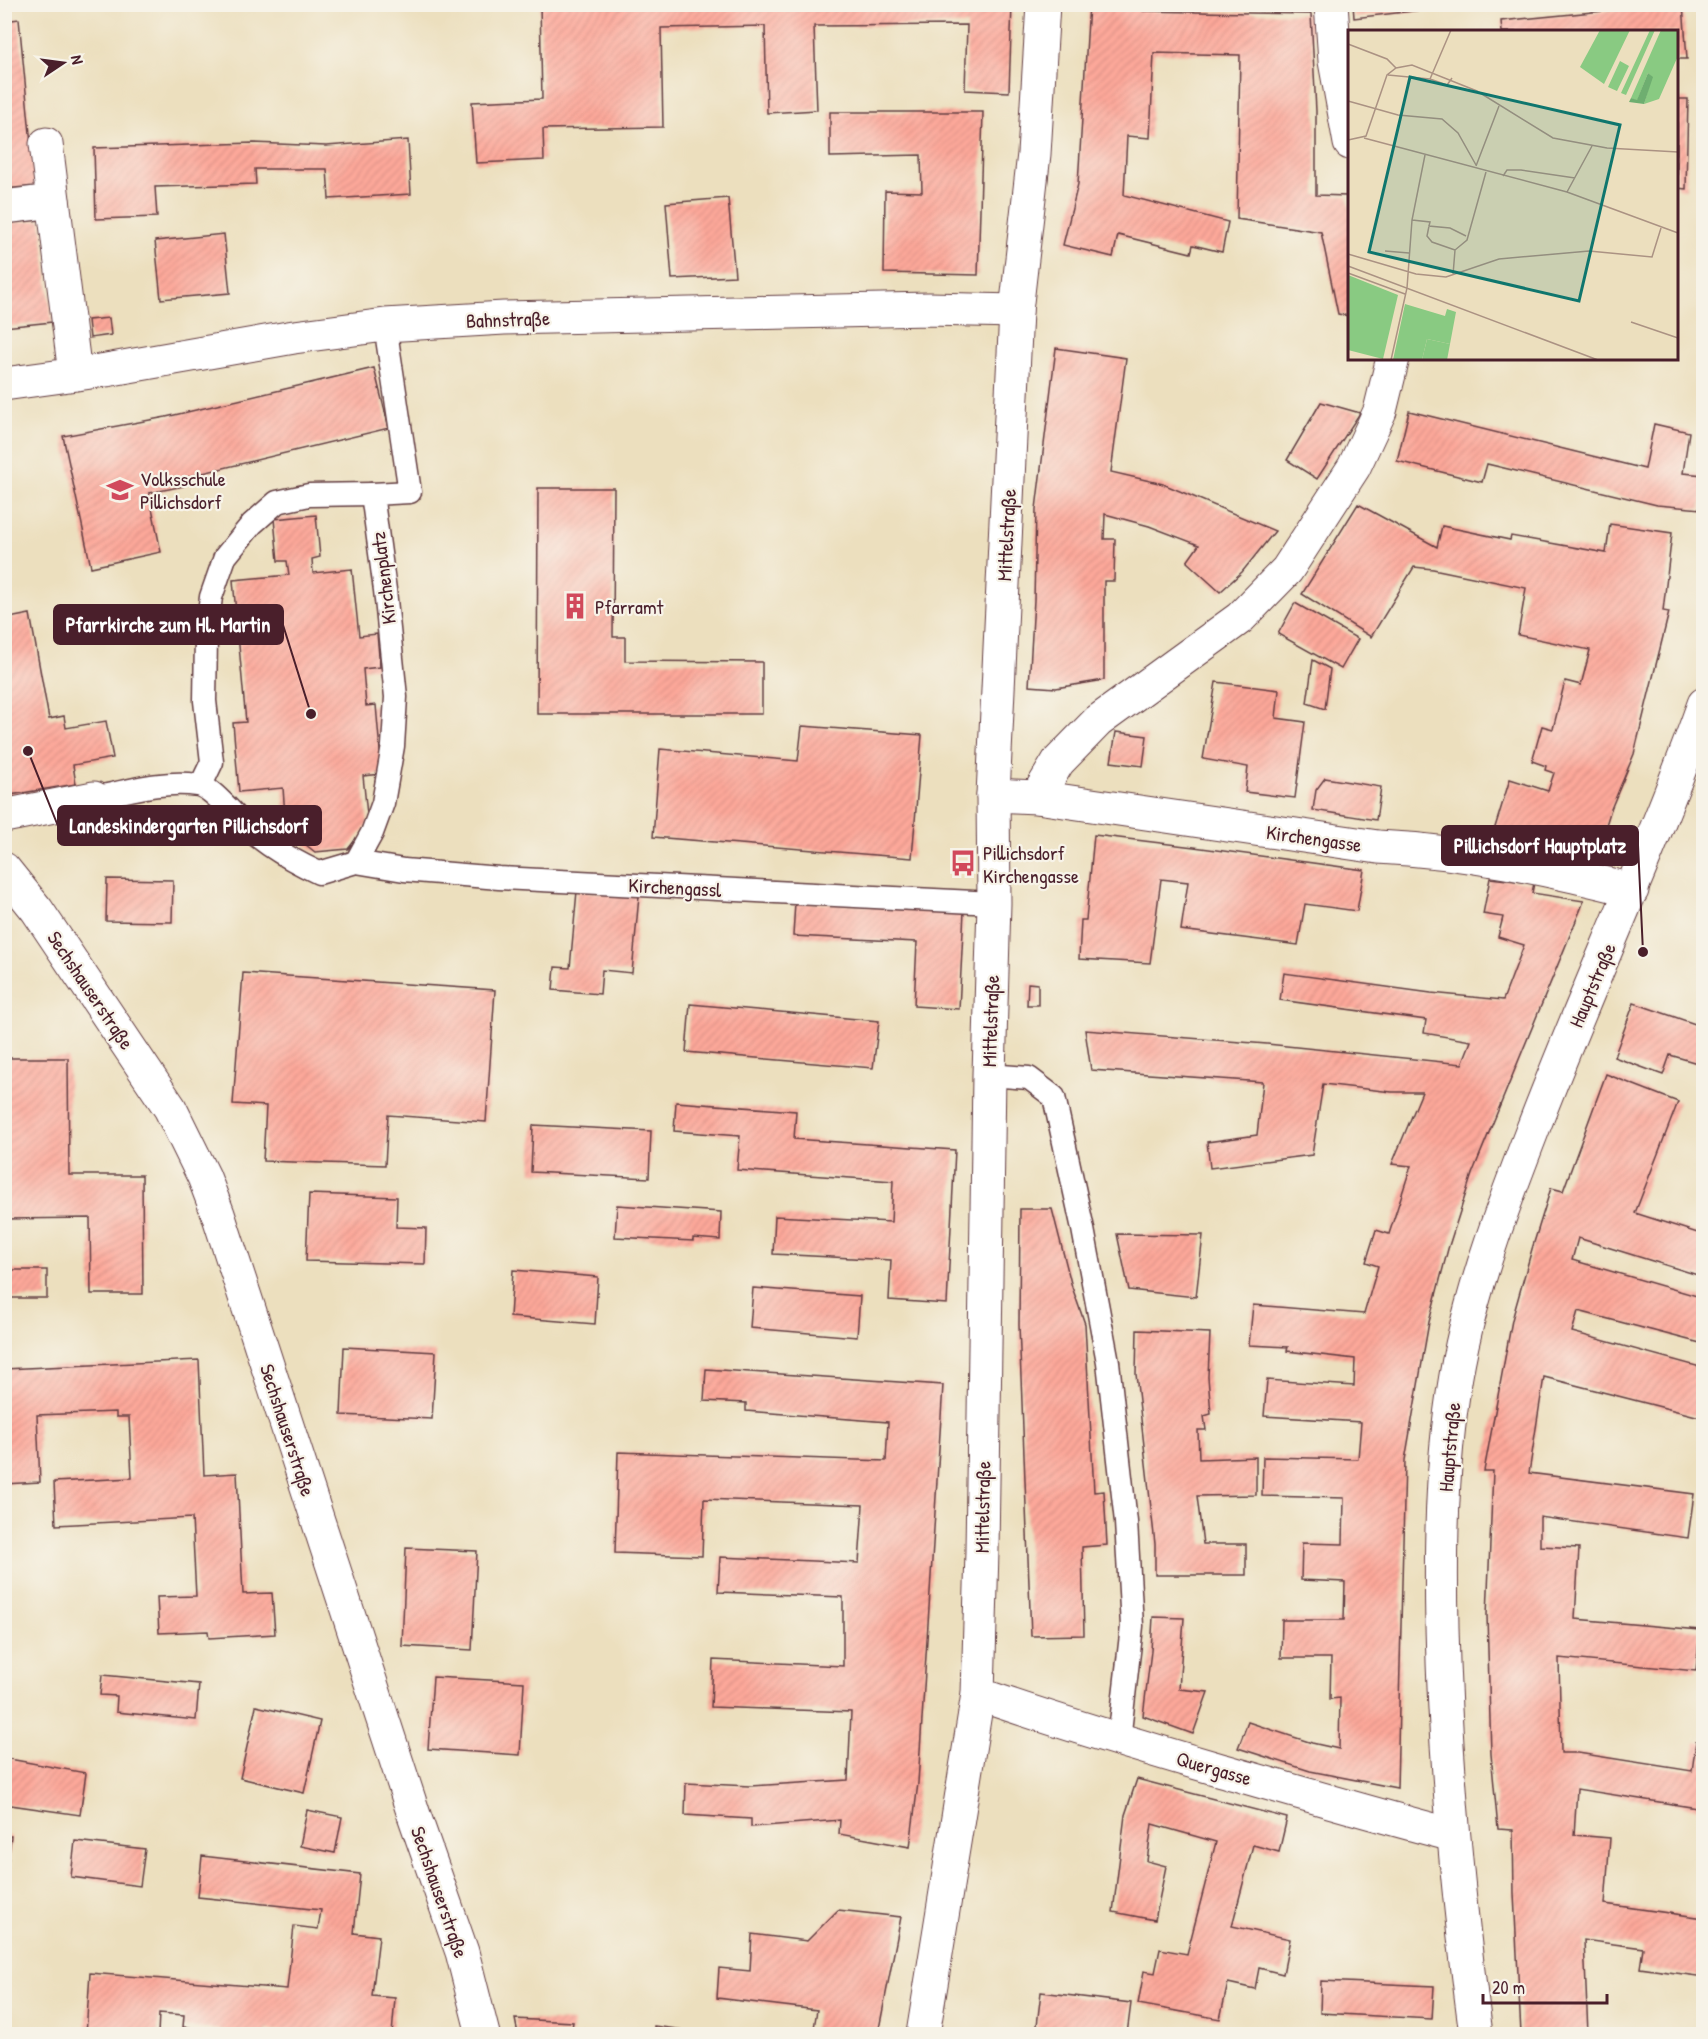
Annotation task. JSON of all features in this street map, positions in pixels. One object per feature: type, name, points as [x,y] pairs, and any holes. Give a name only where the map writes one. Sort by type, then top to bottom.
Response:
[{"type":"street","name":"Mittelstraße","points":[[923,2034],[978,1694],[994,903],[993,795],[1017,311],[1034,154],[1043,4]]},
{"type":"street","points":[[1331,4],[1335,61],[1348,133]]},
{"type":"street","points":[[45,144],[75,374]]},
{"type":"street","points":[[4,207],[53,201]]},
{"type":"street","name":"Bahnstraße","points":[[4,384],[385,324],[504,318],[882,310],[1017,311]]},
{"type":"street","points":[[1037,797],[1058,762],[1098,722],[1240,618],[1287,570],[1354,467],[1380,411],[1393,360]]},
{"type":"street","name":"Hauptstraße","points":[[1476,2034],[1453,1835],[1444,1711],[1441,1566],[1446,1449],[1454,1383],[1484,1261],[1554,1073],[1632,890],[1704,704]]},
{"type":"street","name":"Kirchengasse","points":[[993,795],[1037,797],[1378,847],[1419,849],[1561,872],[1632,890]]},
{"type":"street","points":[[4,816],[94,798]]},
{"type":"street","name":"Sechshauserstraße","points":[[4,869],[37,910],[170,1108],[204,1177],[410,1803],[462,1952],[483,2034]]},
{"type":"street","name":"Quergasse","points":[[978,1694],[1119,1740],[1385,1818],[1453,1835]]},
{"type":"lane","points":[[201,785],[212,762],[206,701],[206,637],[211,597],[225,557],[252,524],[277,502],[309,495],[410,492],[385,324]]},
{"type":"lane","name":"Kirchenplatz","points":[[356,862],[372,833],[383,803],[393,746],[396,697],[384,580],[372,494]]},
{"type":"lane","points":[[94,798],[163,784],[201,785],[221,801],[246,828],[290,859],[320,873],[356,862]]},
{"type":"lane","name":"Kirchengassl","points":[[356,862],[404,870],[499,878],[994,903]]},
{"type":"lane","points":[[989,1075],[1029,1078],[1054,1097],[1083,1229],[1108,1362],[1126,1522],[1132,1626],[1119,1740]]},
{"type":"building","points":[[540,4],[1012,4],[1009,92],[965,90],[967,25],[814,26],[817,110],[767,113],[765,26],[661,28],[663,127],[543,129],[544,160],[476,163],[472,102],[542,99]]},
{"type":"building","points":[[1089,4],[1143,4],[1143,11],[1311,14],[1316,111],[1316,195],[1347,196],[1348,200],[1348,316],[1338,314],[1321,232],[1237,219],[1240,55],[1154,53],[1150,138],[1127,136],[1124,195],[1228,222],[1222,252],[1193,245],[1191,253],[1118,235],[1113,257],[1063,245],[1078,184]]},
{"type":"building","points":[[1353,4],[1420,4],[1421,10],[1354,18]]},
{"type":"building","points":[[1623,4],[1683,4],[1687,59],[1678,59],[1678,30],[1502,30],[1501,21],[1623,9]]},
{"type":"building","points":[[19,19],[35,186],[4,189],[4,21]]},
{"type":"building","points":[[1678,99],[1688,99],[1686,189],[1678,188]]},
{"type":"building","points":[[830,112],[983,112],[978,275],[884,273],[885,191],[922,192],[921,155],[830,157]]},
{"type":"building","points":[[408,140],[411,194],[329,199],[327,169],[255,169],[256,184],[155,187],[157,217],[96,219],[94,148],[254,143],[326,146]]},
{"type":"building","points":[[728,198],[735,276],[672,279],[666,203]]},
{"type":"building","points":[[41,220],[52,322],[4,327],[4,224]]},
{"type":"building","points":[[224,234],[230,293],[161,299],[155,241]]},
{"type":"building","points":[[109,318],[111,335],[90,338],[88,320]]},
{"type":"building","points":[[1056,348],[1126,358],[1111,472],[1163,484],[1275,531],[1242,572],[1220,592],[1187,562],[1199,545],[1149,526],[1105,514],[1104,539],[1115,539],[1114,581],[1104,581],[1104,680],[1056,688],[1029,686],[1036,509]]},
{"type":"building","points":[[374,368],[389,428],[182,478],[184,486],[149,493],[161,552],[91,567],[63,436],[166,417]]},
{"type":"building","points":[[1321,402],[1360,413],[1317,479],[1287,460]]},
{"type":"building","points":[[1409,411],[1645,469],[1654,424],[1689,432],[1683,473],[1704,475],[1701,509],[1657,505],[1487,464],[1482,482],[1397,461]]},
{"type":"building","name":"Pfarramt","points":[[538,488],[614,488],[613,637],[625,637],[625,661],[762,662],[762,714],[537,714]]},
{"type":"building","points":[[1358,504],[1437,547],[1442,526],[1510,540],[1511,536],[1606,553],[1610,524],[1672,533],[1663,611],[1669,612],[1634,754],[1611,809],[1593,867],[1492,837],[1510,779],[1548,791],[1554,773],[1545,770],[1546,766],[1532,761],[1542,726],[1553,729],[1565,681],[1581,685],[1590,650],[1518,635],[1526,588],[1433,569],[1414,567],[1371,637],[1302,594]]},
{"type":"building","points":[[316,515],[320,557],[312,559],[313,573],[352,569],[359,636],[377,634],[380,667],[363,669],[366,706],[376,705],[382,774],[363,776],[368,824],[348,849],[315,852],[286,829],[283,788],[239,792],[233,723],[246,722],[233,580],[289,575],[287,561],[278,561],[274,519]]},
{"type":"building","points":[[1295,603],[1358,639],[1341,669],[1278,634]]},
{"type":"building","points":[[30,614],[49,719],[64,716],[66,728],[106,721],[113,758],[73,765],[76,784],[4,796],[4,619]]},
{"type":"building","points":[[1313,660],[1330,669],[1325,709],[1307,703]]},
{"type":"building","points":[[1216,682],[1279,690],[1276,718],[1305,722],[1295,798],[1245,792],[1248,767],[1203,759]]},
{"type":"building","points":[[802,726],[922,735],[912,858],[653,837],[660,749],[798,761]]},
{"type":"building","points":[[1116,732],[1147,736],[1143,766],[1111,762]]},
{"type":"building","points":[[1325,778],[1381,787],[1376,820],[1313,810],[1316,790]]},
{"type":"building","points":[[1094,835],[1364,870],[1357,911],[1305,904],[1298,945],[1181,930],[1188,882],[1161,879],[1150,963],[1079,959],[1081,920],[1086,920]]},
{"type":"building","points":[[1490,878],[1534,883],[1532,893],[1584,901],[1472,1174],[1448,1249],[1429,1322],[1405,1460],[1397,1788],[1310,1771],[1238,1748],[1248,1722],[1312,1743],[1339,1749],[1340,1698],[1330,1699],[1331,1658],[1281,1658],[1282,1620],[1344,1620],[1345,1582],[1301,1580],[1302,1543],[1343,1544],[1344,1498],[1262,1496],[1263,1457],[1358,1459],[1361,1422],[1264,1416],[1267,1380],[1354,1386],[1355,1359],[1287,1351],[1288,1347],[1249,1345],[1253,1305],[1364,1314],[1378,1266],[1366,1262],[1376,1230],[1389,1234],[1411,1166],[1392,1164],[1422,1092],[1392,1092],[1323,1084],[1312,1155],[1210,1168],[1207,1142],[1257,1135],[1263,1082],[1091,1070],[1085,1030],[1267,1044],[1462,1064],[1471,1041],[1424,1033],[1426,1020],[1280,1000],[1284,973],[1431,993],[1503,1000],[1524,945],[1498,937],[1503,917],[1483,914]]},
{"type":"building","points":[[107,879],[173,880],[172,922],[106,921]]},
{"type":"building","points":[[577,891],[639,896],[632,973],[602,970],[600,994],[553,990],[555,967],[570,968]]},
{"type":"building","points":[[795,902],[964,911],[959,1009],[914,1006],[917,942],[793,936]]},
{"type":"building","points":[[243,973],[495,990],[486,1122],[388,1115],[385,1165],[263,1161],[266,1106],[233,1104]]},
{"type":"building","points":[[1028,983],[1038,984],[1038,1005],[1027,1005]]},
{"type":"building","points":[[1634,1003],[1704,1027],[1704,1065],[1670,1055],[1663,1075],[1614,1057]]},
{"type":"building","points":[[690,1004],[879,1021],[873,1068],[686,1052]]},
{"type":"building","points":[[4,1058],[68,1058],[69,1175],[142,1175],[143,1294],[91,1294],[90,1218],[4,1219]]},
{"type":"building","points":[[1606,1074],[1678,1102],[1635,1213],[1704,1235],[1704,1277],[1578,1238],[1572,1260],[1704,1298],[1704,1344],[1578,1311],[1572,1332],[1704,1368],[1704,1418],[1544,1377],[1529,1473],[1694,1494],[1688,1538],[1540,1517],[1540,1546],[1579,1548],[1575,1619],[1700,1630],[1696,1671],[1559,1658],[1561,1753],[1578,1753],[1692,1771],[1696,1742],[1704,1744],[1704,1809],[1577,1789],[1574,1835],[1610,1838],[1605,1904],[1704,1918],[1704,1977],[1640,1968],[1643,1948],[1584,1940],[1588,2034],[1521,2034],[1513,1830],[1498,1829],[1491,1754],[1487,1615],[1493,1471],[1484,1471],[1512,1320],[1532,1249],[1551,1188],[1563,1191]]},
{"type":"building","points":[[676,1102],[796,1111],[794,1139],[955,1150],[947,1304],[889,1300],[891,1260],[773,1254],[775,1216],[891,1222],[893,1181],[737,1170],[740,1136],[674,1131]]},
{"type":"building","points":[[533,1125],[651,1131],[649,1178],[531,1172]]},
{"type":"building","points":[[309,1194],[397,1197],[396,1227],[426,1228],[425,1264],[306,1261]]},
{"type":"building","points":[[617,1205],[721,1212],[720,1240],[615,1237]]},
{"type":"building","points":[[1020,1209],[1052,1209],[1072,1287],[1085,1324],[1094,1492],[1104,1491],[1107,1545],[1082,1547],[1084,1635],[1031,1636],[1019,1325]]},
{"type":"building","points":[[1117,1234],[1203,1235],[1196,1297],[1129,1290]]},
{"type":"building","points":[[4,1270],[47,1270],[47,1298],[4,1298]]},
{"type":"building","points":[[513,1270],[598,1277],[595,1324],[510,1317]]},
{"type":"building","points":[[753,1288],[860,1296],[857,1337],[750,1328]]},
{"type":"building","points":[[1137,1330],[1210,1333],[1208,1377],[1211,1414],[1204,1416],[1206,1430],[1198,1430],[1199,1459],[1256,1457],[1256,1495],[1197,1496],[1203,1544],[1246,1544],[1246,1575],[1155,1575],[1155,1544],[1136,1374]]},
{"type":"building","points":[[344,1347],[436,1352],[432,1419],[341,1415]]},
{"type":"building","points":[[199,1360],[204,1475],[237,1473],[243,1594],[272,1593],[275,1634],[209,1638],[208,1631],[159,1633],[157,1597],[196,1596],[192,1518],[56,1525],[54,1482],[132,1478],[129,1417],[116,1417],[116,1412],[37,1415],[40,1482],[4,1484],[4,1369]]},
{"type":"building","points":[[706,1369],[943,1385],[918,1783],[910,1847],[839,1834],[840,1820],[751,1827],[751,1819],[685,1815],[686,1783],[750,1786],[848,1780],[851,1712],[711,1707],[713,1660],[843,1666],[843,1597],[718,1592],[720,1557],[859,1563],[863,1505],[704,1499],[702,1556],[615,1553],[618,1452],[886,1461],[888,1422],[746,1411],[746,1403],[704,1401]]},
{"type":"building","points":[[406,1548],[477,1551],[472,1650],[402,1646]]},
{"type":"building","points":[[1153,1617],[1184,1618],[1179,1689],[1208,1692],[1193,1734],[1143,1716]]},
{"type":"building","points":[[102,1675],[199,1684],[196,1720],[116,1712],[117,1696],[100,1695]]},
{"type":"building","points":[[433,1677],[524,1682],[520,1755],[428,1749]]},
{"type":"building","points":[[256,1706],[320,1721],[304,1793],[240,1778]]},
{"type":"building","points":[[4,1758],[86,1773],[80,1815],[4,1804]]},
{"type":"building","points":[[1137,1779],[1287,1818],[1279,1852],[1253,1845],[1232,1926],[1290,1939],[1283,1974],[1259,1968],[1255,1989],[1228,1983],[1220,2019],[1138,2004],[1144,1971],[1155,1973],[1160,1949],[1187,1954],[1216,1842],[1152,1824],[1147,1861],[1166,1866],[1155,1920],[1113,1912],[1125,1815]]},
{"type":"building","points":[[307,1810],[342,1817],[335,1853],[300,1846]]},
{"type":"building","points":[[4,1836],[11,1836],[6,1880],[4,1880]]},
{"type":"building","points":[[75,1841],[145,1849],[140,1886],[71,1877]]},
{"type":"building","points":[[202,1856],[360,1874],[354,1933],[379,1936],[372,1996],[395,1998],[392,2034],[318,2034],[265,2030],[265,2034],[183,2027],[184,2015],[159,2013],[158,2034],[86,2034],[90,1973],[287,1989],[294,1926],[318,1929],[321,1910],[198,1897]]},
{"type":"building","points":[[838,1910],[901,1917],[878,2034],[813,2034],[817,2010],[717,1998],[719,1968],[750,1971],[752,1934],[807,1941]]},
{"type":"building","points":[[1321,1981],[1434,1986],[1432,2019],[1320,2013]]},
{"type":"building","points":[[1041,1992],[1131,2003],[1127,2034],[1036,2034]]},
{"type":"building","points":[[515,2019],[573,2022],[571,2034],[518,2034]]},
{"type":"building","points":[[654,2026],[706,2033],[706,2034],[654,2034]]},
{"type":"building","points":[[1320,2030],[1355,2033],[1355,2034],[1320,2034]]},
{"type":"place","name":"Volksschule Pillichsdorf","points":[[120,490]]},
{"type":"place","name":"Pfarramt","points":[[575,606]]},
{"type":"place","name":"Pfarrkirche zum Hl. Martin","points":[[311,714]]},
{"type":"place","name":"Landeskindergarten Pillichsdorf","points":[[28,751]]},
{"type":"place","name":"Pillichsdorf Kirchengasse","points":[[963,863]]},
{"type":"place","name":"Pillichsdorf Hauptplatz","points":[[1643,952]]}]
